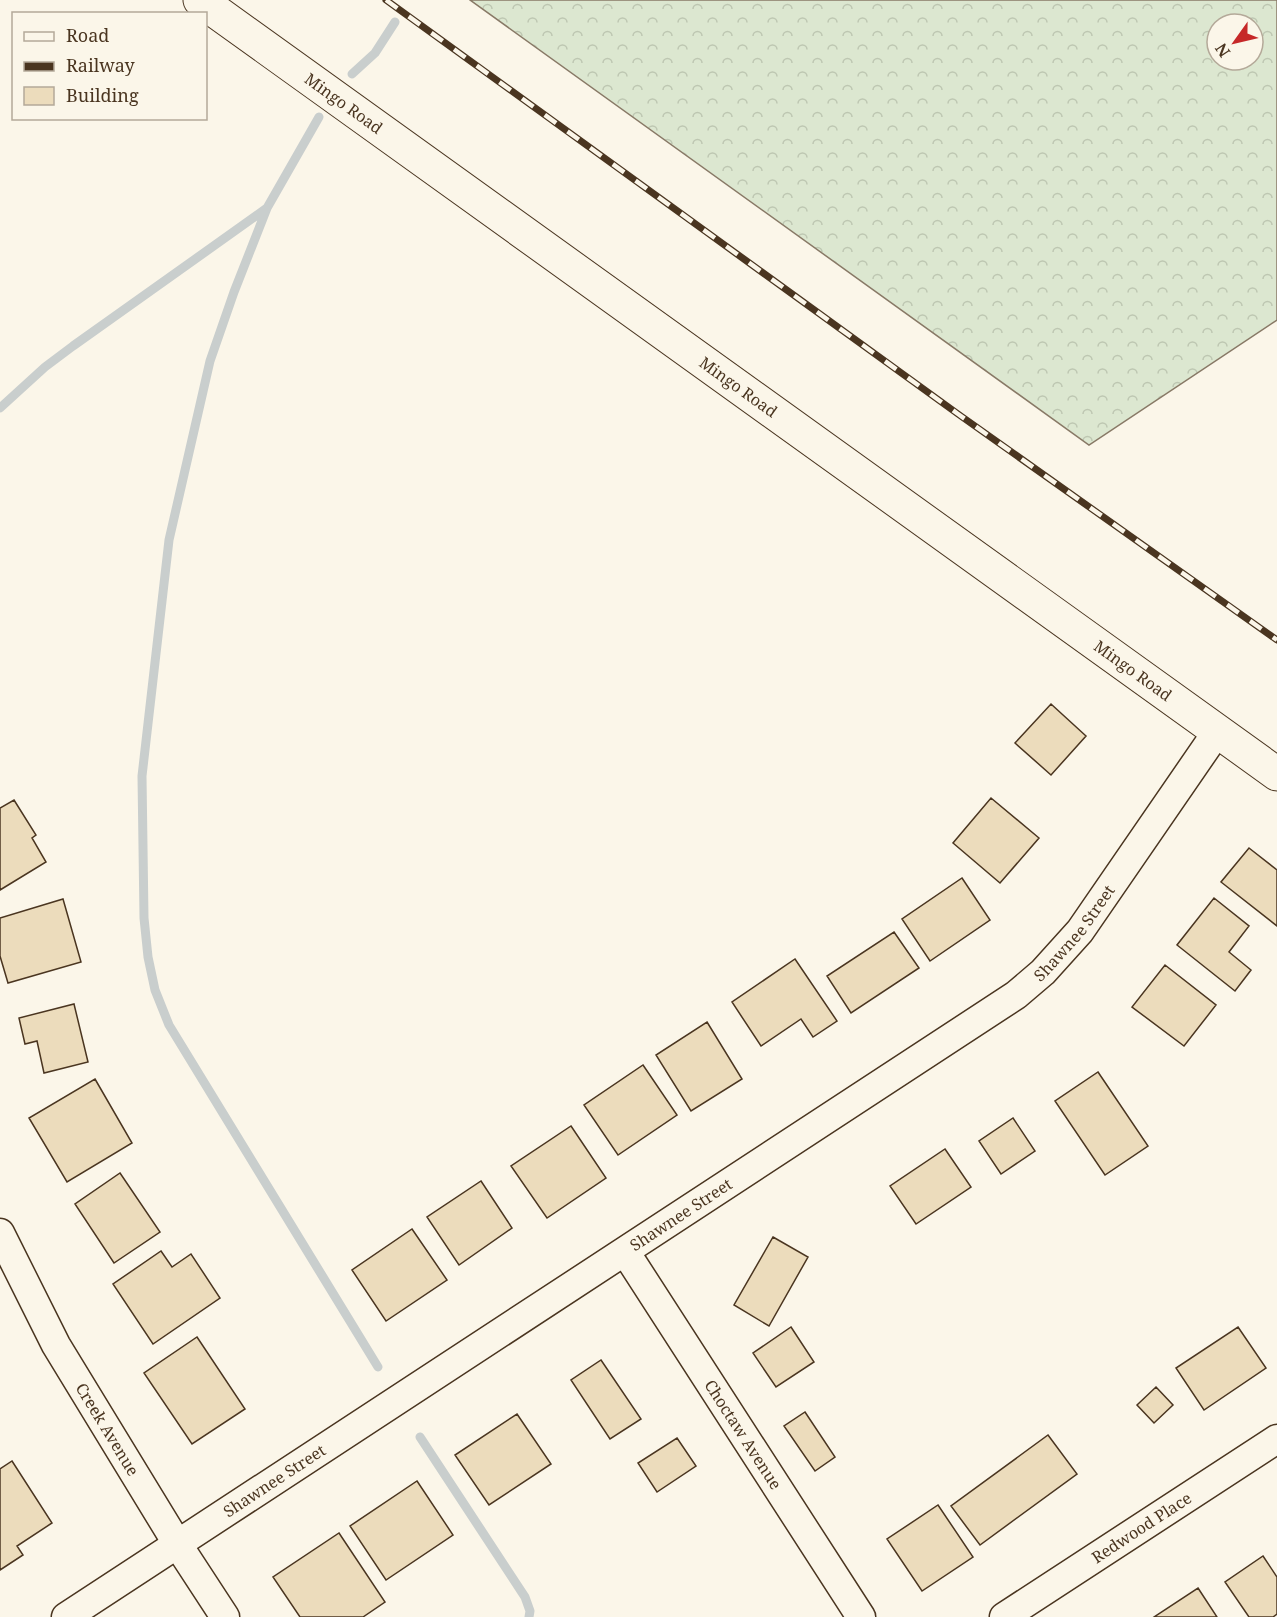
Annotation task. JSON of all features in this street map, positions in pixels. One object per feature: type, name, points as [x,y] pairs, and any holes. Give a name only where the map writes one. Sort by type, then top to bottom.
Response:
[{"type":"street","name":"Mingo Road","points":[[200,0],[1277,774]]},
{"type":"street","name":"Shawnee Street","points":[[66,1617],[626,1253],[1016,995],[1043,972],[1080,931],[1217,732]]},
{"type":"street","name":"Creek Avenue","points":[[0,1233],[56,1345],[178,1545],[225,1617]]},
{"type":"street","name":"Choctaw Avenue","points":[[626,1253],[861,1617]]},
{"type":"street","name":"Redwood Place","points":[[1004,1617],[1277,1439]]},
{"type":"green space","points":[[470,0],[1277,0],[1277,320],[1089,445]]},
{"type":"building","points":[[1051,704],[1086,736],[1051,775],[1015,743]]},
{"type":"building","points":[[991,798],[1039,838],[1000,883],[953,843]]},
{"type":"building","points":[[14,800],[36,835],[32,838],[46,862],[0,890],[0,808]]},
{"type":"building","points":[[1249,848],[1277,870],[1277,926],[1221,882]]},
{"type":"building","points":[[962,878],[990,920],[930,961],[902,919]]},
{"type":"building","points":[[1214,898],[1249,926],[1229,952],[1251,970],[1235,991],[1177,945]]},
{"type":"building","points":[[63,899],[81,962],[8,983],[0,956],[0,918]]},
{"type":"building","points":[[894,932],[919,968],[851,1013],[827,976]]},
{"type":"building","points":[[795,959],[837,1021],[813,1037],[801,1019],[761,1046],[732,1002]]},
{"type":"building","points":[[1165,965],[1216,1005],[1184,1046],[1132,1007]]},
{"type":"building","points":[[74,1004],[88,1062],[44,1073],[37,1041],[25,1044],[19,1018]]},
{"type":"building","points":[[707,1022],[742,1079],[691,1111],[656,1055]]},
{"type":"building","points":[[643,1065],[677,1115],[618,1155],[584,1105]]},
{"type":"building","points":[[1098,1072],[1148,1146],[1105,1175],[1055,1101]]},
{"type":"building","points":[[95,1079],[132,1143],[67,1182],[29,1118]]},
{"type":"building","points":[[1013,1118],[1035,1151],[1001,1174],[979,1141]]},
{"type":"building","points":[[571,1126],[606,1178],[547,1218],[511,1166]]},
{"type":"building","points":[[945,1149],[971,1187],[916,1224],[890,1186]]},
{"type":"building","points":[[120,1173],[160,1232],[114,1263],[75,1204]]},
{"type":"building","points":[[481,1181],[512,1228],[459,1265],[427,1217]]},
{"type":"building","points":[[412,1229],[447,1280],[386,1321],[352,1270]]},
{"type":"building","points":[[773,1237],[808,1257],[769,1326],[734,1305]]},
{"type":"building","points":[[161,1251],[172,1267],[191,1254],[220,1298],[153,1344],[113,1284]]},
{"type":"building","points":[[791,1327],[814,1362],[776,1387],[753,1353]]},
{"type":"building","points":[[1238,1327],[1266,1368],[1204,1410],[1176,1368]]},
{"type":"building","points":[[197,1337],[245,1409],[192,1444],[144,1373]]},
{"type":"building","points":[[601,1360],[641,1419],[610,1439],[571,1380]]},
{"type":"building","points":[[1156,1387],[1173,1405],[1154,1423],[1137,1405]]},
{"type":"building","points":[[805,1412],[835,1457],[815,1471],[784,1426]]},
{"type":"building","points":[[517,1414],[551,1464],[489,1505],[455,1455]]},
{"type":"building","points":[[1048,1435],[1077,1474],[980,1545],[951,1506]]},
{"type":"building","points":[[677,1438],[696,1466],[657,1492],[638,1463]]},
{"type":"building","points":[[12,1461],[52,1523],[17,1546],[23,1555],[0,1570],[0,1469]]},
{"type":"building","points":[[417,1481],[453,1535],[386,1580],[350,1526]]},
{"type":"building","points":[[938,1505],[973,1557],[922,1591],[887,1539]]},
{"type":"building","points":[[339,1533],[385,1602],[363,1617],[300,1617],[273,1577]]},
{"type":"building","points":[[1263,1556],[1277,1577],[1277,1614],[1273,1617],[1249,1617],[1225,1582]]},
{"type":"building","points":[[1198,1588],[1217,1617],[1154,1617]]},
{"type":"waterway","points":[[352,74],[375,53],[395,22]]},
{"type":"waterway","points":[[319,117],[267,208],[234,292],[210,361],[169,540],[142,776],[144,918],[148,957],[155,990],[169,1025],[378,1367]]},
{"type":"waterway","points":[[0,408],[45,367],[73,346],[267,208]]},
{"type":"waterway","points":[[420,1437],[525,1597],[530,1611],[529,1617]]},
{"type":"railway","points":[[386,0],[958,414],[1277,640]]}]
